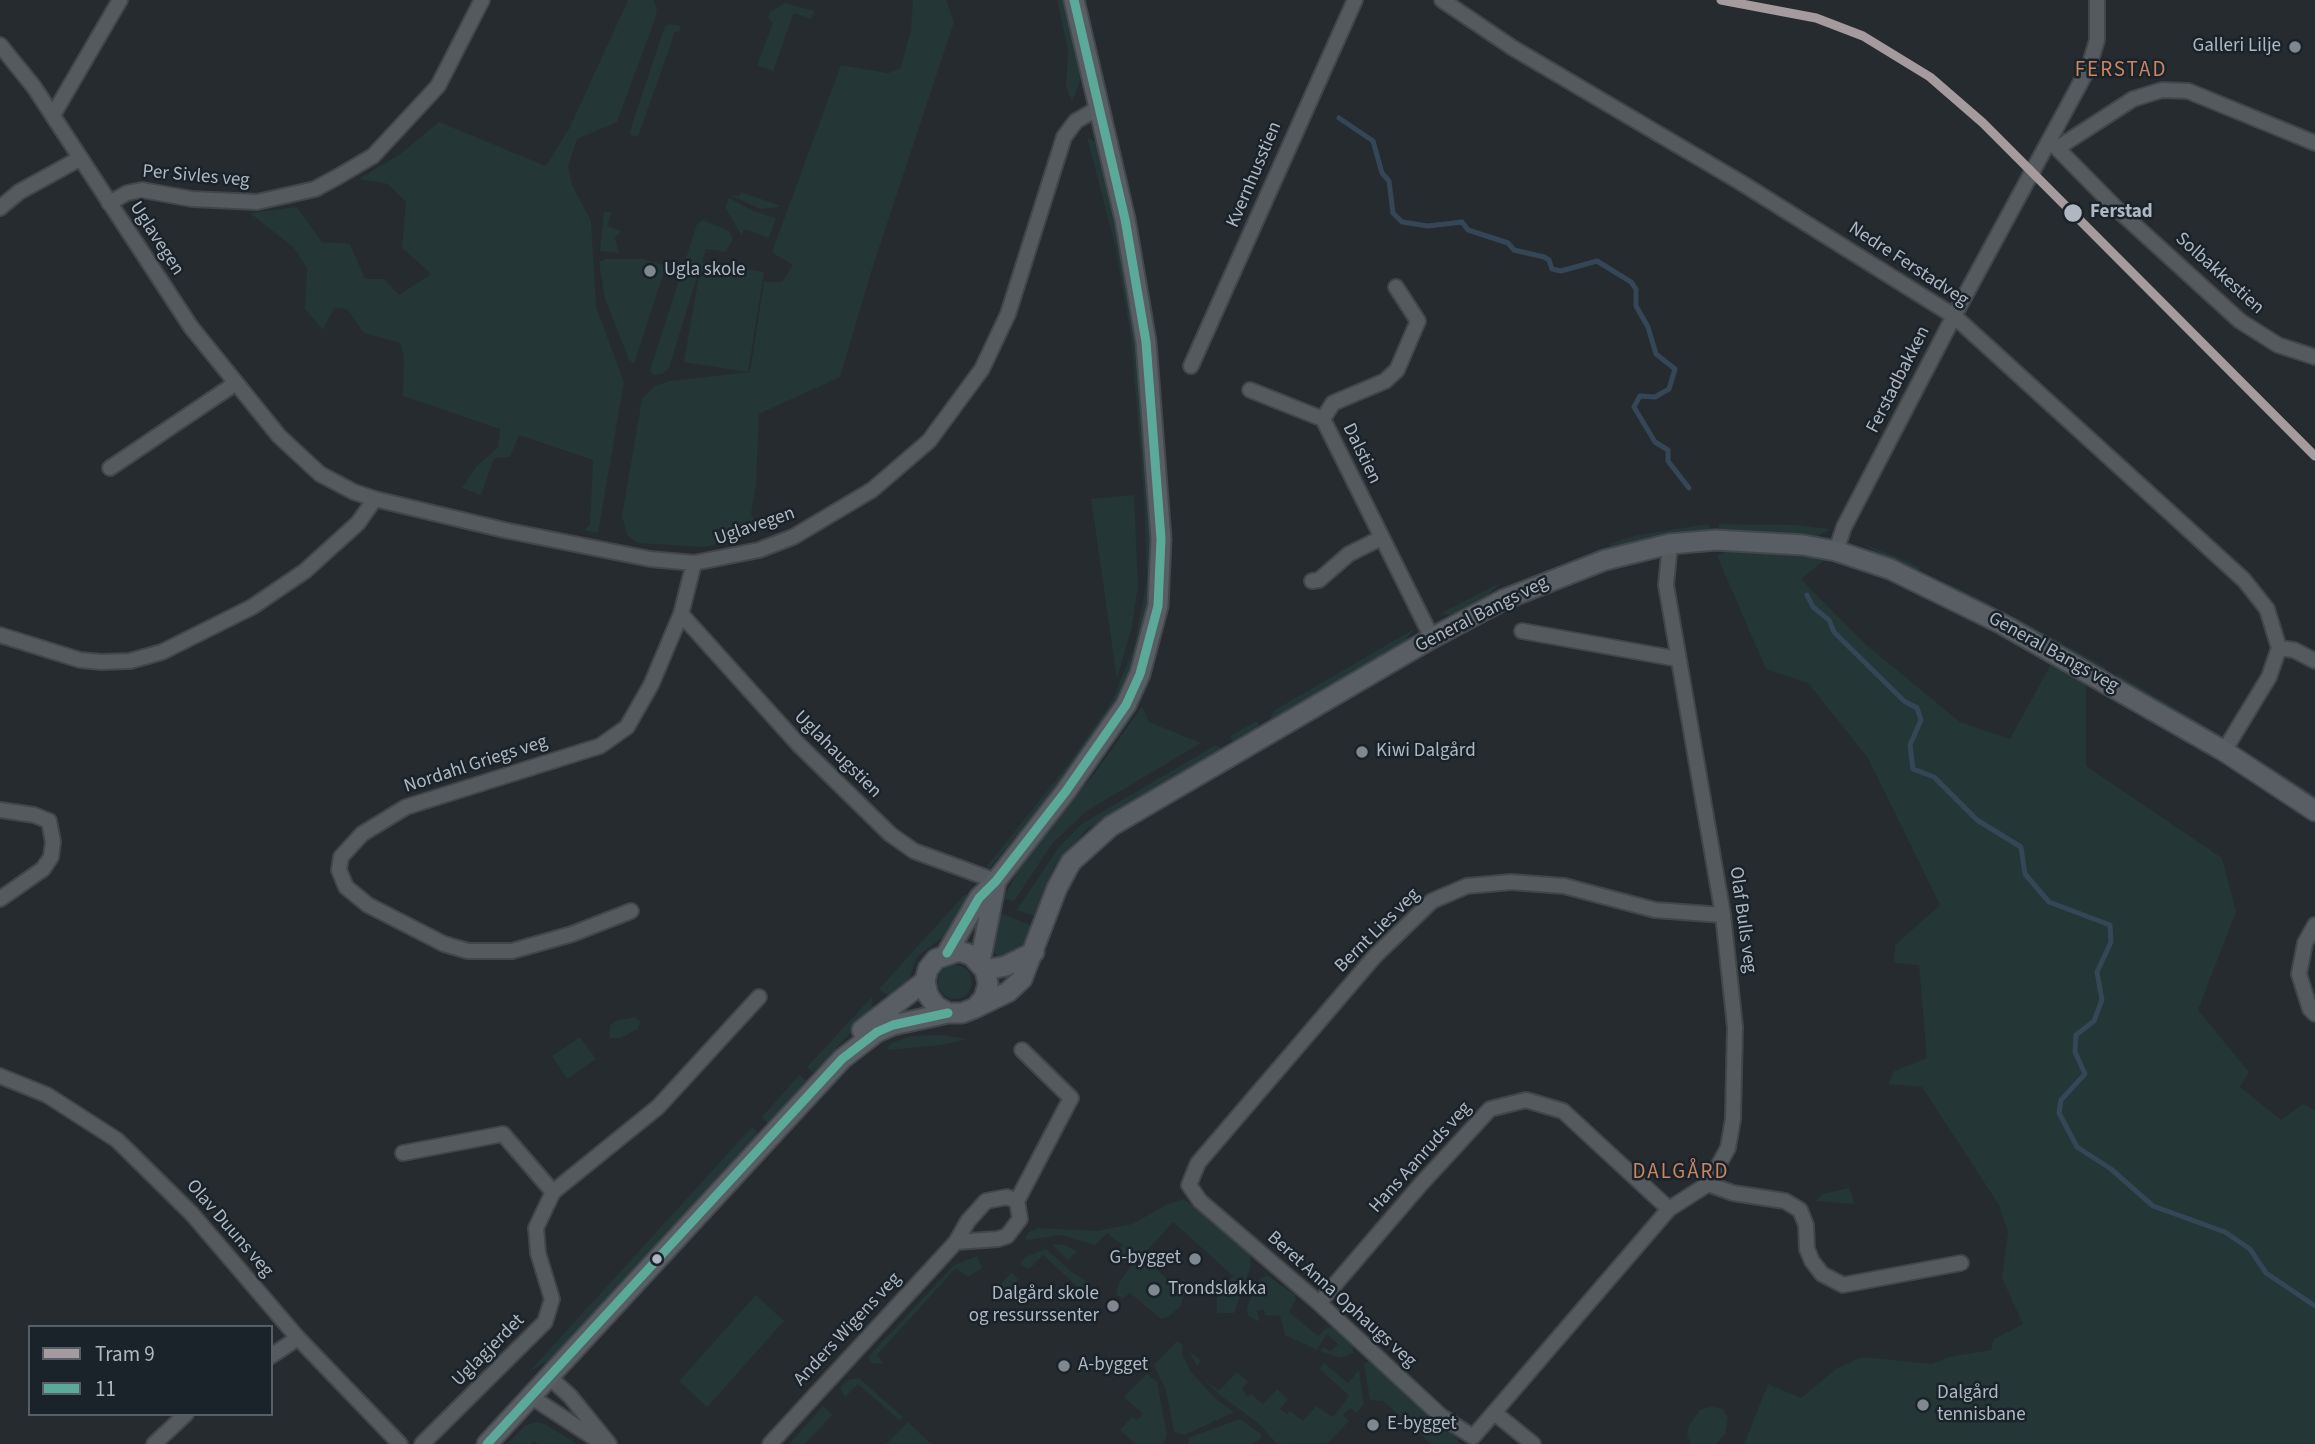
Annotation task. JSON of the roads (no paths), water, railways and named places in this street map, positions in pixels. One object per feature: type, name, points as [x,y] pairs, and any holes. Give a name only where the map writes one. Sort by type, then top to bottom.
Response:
[{"type":"street","points":[[53,115],[120,0]]},
{"type":"street","name":"Per Sivles veg","points":[[109,202],[127,192],[142,190],[192,199],[257,202],[315,189],[373,156],[438,86],[482,0]]},
{"type":"street","points":[[948,1013],[936,1006],[928,995],[925,981],[928,969],[936,959],[947,953],[979,898],[996,881],[1066,791],[1126,705],[1140,674],[1158,606],[1161,539],[1146,342],[1125,219],[1097,109],[1074,0]]},
{"type":"street","name":"Kvernhusstien","points":[[1191,366],[1355,0]]},
{"type":"street","name":"Nedre Ferstadveg","points":[[1443,0],[1513,48],[1751,188],[1954,316],[2244,580],[2267,609],[2279,648]]},
{"type":"street","name":"Ferstadbakken","points":[[1836,551],[1844,527],[1954,316],[2054,144],[2089,67],[2097,40],[2097,0]]},
{"type":"street","name":"Uglavegen","points":[[0,45],[53,115],[79,159],[191,327],[279,436],[320,474],[375,499],[504,530],[650,559],[694,563],[759,550],[793,537],[872,490],[929,440],[982,369],[1008,314],[1064,137],[1076,121],[1097,109]]},
{"type":"street","points":[[2054,144],[2133,99],[2162,89],[2188,91],[2315,143]]},
{"type":"street","name":"Solbakkestien","points":[[2054,144],[2118,209],[2247,326],[2278,345],[2315,357]]},
{"type":"street","points":[[0,208],[19,192],[79,159]]},
{"type":"street","points":[[1323,419],[1333,403],[1385,381],[1397,370],[1418,321],[1396,287]]},
{"type":"street","points":[[110,468],[236,383]]},
{"type":"street","name":"Dalstien","points":[[1250,390],[1323,419],[1432,638]]},
{"type":"street","points":[[0,635],[90,661],[130,661],[162,652],[252,607],[285,586],[358,523],[375,499]]},
{"type":"street","points":[[1312,581],[1319,580],[1349,554],[1381,538]]},
{"type":"street","name":"General Bangs veg","points":[[975,1008],[1008,992],[1022,979],[1057,888],[1071,862],[1091,841],[1111,826],[1432,638],[1505,599],[1605,560],[1670,544],[1760,540],[1836,551],[1890,569],[1994,619],[2224,751],[2315,811]]},
{"type":"street","name":"Olaf Bulls veg","points":[[1473,1437],[1496,1414],[1669,1209],[1708,1184],[1728,1148],[1733,1119],[1735,1027],[1723,915],[1666,585],[1670,544]]},
{"type":"street","name":"Nordahl Griegs veg","points":[[631,911],[572,934],[512,951],[468,950],[444,944],[368,905],[346,887],[339,870],[341,857],[362,834],[406,807],[600,746],[626,727],[651,685],[681,614],[694,563]]},
{"type":"street","name":"Uglahaugstien","points":[[681,614],[798,744],[890,834],[914,851],[996,881]]},
{"type":"street","points":[[1522,631],[1678,659]]},
{"type":"street","points":[[2224,751],[2269,677],[2279,648],[2294,650],[2315,661]]},
{"type":"street","points":[[0,810],[34,815],[49,821],[53,842],[51,857],[43,869],[0,899]]},
{"type":"street","points":[[487,1444],[842,1059],[877,1032],[893,1025],[948,1013],[962,1013],[975,1008],[986,991],[983,966],[996,881]]},
{"type":"street","name":"Bernt Lies veg","points":[[1189,1185],[1198,1163],[1375,956],[1432,901],[1467,886],[1511,882],[1564,886],[1656,910],[1723,915]]},
{"type":"street","points":[[2315,925],[2305,943],[2299,974],[2310,1009],[2315,1014]]},
{"type":"street","points":[[947,953],[971,955],[983,966],[1006,966],[1034,952]]},
{"type":"street","points":[[842,1059],[849,1043],[861,1031],[925,981]]},
{"type":"street","name":"Uglagjerdet","points":[[422,1444],[545,1322],[552,1299],[538,1253],[537,1228],[553,1192],[657,1107],[759,997]]},
{"type":"street","points":[[956,1242],[998,1240],[1007,1236],[1020,1219],[1017,1201],[1071,1098],[1022,1050]]},
{"type":"street","name":"Olav Duuns veg","points":[[0,1076],[47,1096],[117,1140],[192,1214],[299,1338],[400,1444]]},
{"type":"street","name":"Hans Aanruds veg","points":[[1319,1303],[1421,1184],[1490,1109],[1526,1100],[1563,1111],[1669,1209]]},
{"type":"street","points":[[403,1153],[503,1134],[553,1192]]},
{"type":"street","points":[[1708,1184],[1733,1193],[1785,1201],[1800,1210],[1806,1225],[1807,1249],[1812,1261],[1822,1274],[1843,1285],[1961,1264]]},
{"type":"street","name":"Beret Anna Ophaugs veg","points":[[1189,1185],[1200,1201],[1319,1303],[1441,1416],[1473,1437]]},
{"type":"street","name":"Anders Wigens veg","points":[[770,1444],[956,1242],[986,1201],[1007,1197],[1017,1201]]},
{"type":"street","points":[[273,1355],[299,1338]]},
{"type":"street","points":[[548,1376],[570,1396],[607,1444]]},
{"type":"street","points":[[530,1396],[607,1444]]},
{"type":"street","points":[[1496,1414],[1533,1444]]},
{"type":"street","points":[[154,1444],[184,1416]]},
{"type":"waterway","points":[[1339,118],[1373,141],[1382,173],[1389,181],[1393,213],[1402,222],[1428,226],[1462,222],[1468,230],[1508,243],[1514,250],[1544,257],[1549,260],[1552,269],[1561,271],[1597,261],[1631,282],[1636,289],[1636,306],[1648,327],[1656,354],[1675,369],[1669,389],[1655,397],[1640,396],[1634,407],[1655,442],[1668,450],[1668,461],[1689,488]]},
{"type":"waterway","points":[[1807,595],[1813,607],[1829,620],[1834,632],[1904,701],[1917,708],[1921,720],[1910,745],[1913,769],[1934,777],[1977,820],[2021,847],[2025,874],[2049,902],[2110,925],[2111,942],[2097,972],[2102,1000],[2094,1021],[2076,1035],[2075,1052],[2085,1074],[2061,1100],[2059,1113],[2077,1147],[2111,1169],[2153,1206],[2225,1232],[2250,1249],[2266,1273],[2315,1306]]},
{"type":"tram line","name":"9","points":[[1721,0],[1816,18],[1863,36],[1930,77],[1983,123],[2315,456]]},
{"type":"place","name":"Galleri Lilje","points":[[2295,47]]},
{"type":"place","name":"Ferstad","points":[[2073,213]]},
{"type":"place","name":"Ugla skole","points":[[650,271]]},
{"type":"place","name":"Kiwi Dalgård","points":[[1362,752]]},
{"type":"place","name":"G-bygget","points":[[1195,1259]]},
{"type":"place","name":"Trondsløkka","points":[[1154,1290]]},
{"type":"place","name":"Dalgård skole og ressurssenter","points":[[1113,1306]]},
{"type":"place","name":"A-bygget","points":[[1064,1366]]},
{"type":"place","name":"Dalgård tennisbane","points":[[1923,1405]]},
{"type":"place","name":"E-bygget","points":[[1373,1425]]},
{"type":"district","name":"FERSTAD","points":[[2121,71]]},
{"type":"district","name":"DALGÅRD","points":[[1681,1173]]}]
